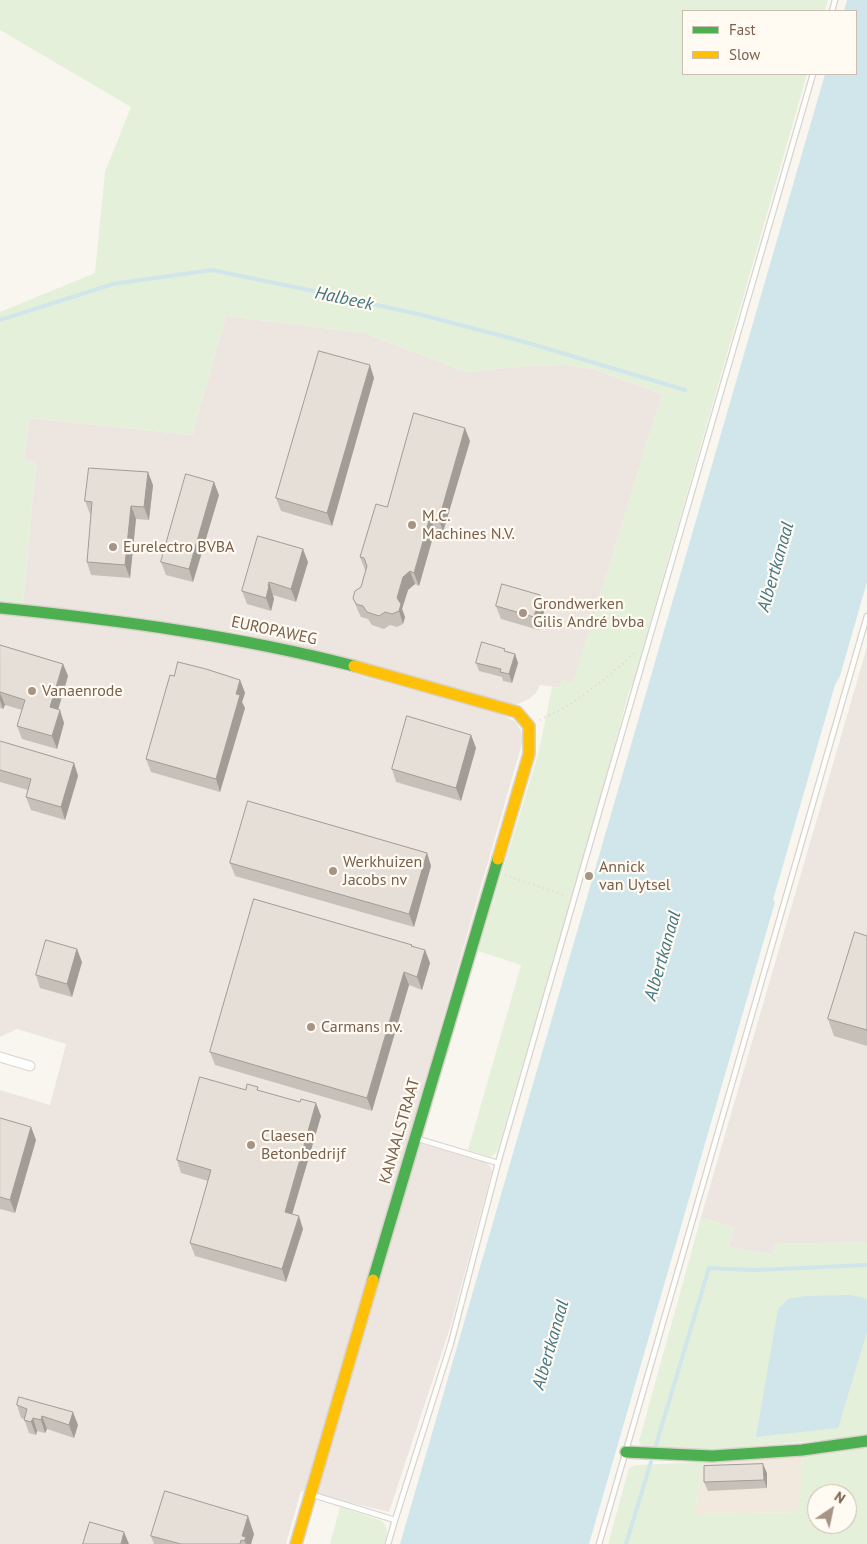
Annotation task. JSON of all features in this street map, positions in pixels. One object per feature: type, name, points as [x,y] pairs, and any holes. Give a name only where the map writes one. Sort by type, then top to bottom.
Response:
[{"type":"street","name":"EUROPAWEG","points":[[0,608],[176,628],[307,654],[517,712],[529,726]]},
{"type":"street","name":"KANAALSTRAAT","points":[[296,1544],[414,1138],[529,754],[529,726]]},
{"type":"street","points":[[0,1057],[30,1066]]},
{"type":"street","points":[[626,1452],[712,1456],[802,1450],[867,1441]]},
{"type":"lane","points":[[388,1544],[451,1343],[498,1163],[712,417],[813,75]]},
{"type":"lane","points":[[599,1544],[867,616]]},
{"type":"lane","points":[[414,1138],[498,1163]]},
{"type":"lane","points":[[311,1494],[395,1520]]},
{"type":"path","points":[[529,726],[570,705],[605,679],[649,641]]},
{"type":"path","points":[[493,871],[574,898]]},
{"type":"shaded area","points":[[226,316],[364,333],[467,372],[524,366],[564,365],[593,369],[662,394],[573,684],[562,680],[560,688],[540,685],[536,693],[529,699],[518,704],[509,704],[336,655],[241,633],[116,614],[23,604],[36,462],[24,461],[29,418],[192,435]]},
{"type":"shaded area","points":[[0,614],[160,633],[279,655],[503,715],[516,722],[521,731],[523,740],[408,1140],[485,1162],[492,1171],[450,1328],[389,1512],[301,1491],[286,1544],[0,1544],[0,1090],[50,1105],[66,1044],[17,1029],[0,1037]]},
{"type":"shaded area","points":[[867,647],[867,1242],[775,1244],[773,1255],[729,1247],[734,1228],[701,1217]]},
{"type":"shaded area","points":[[803,1455],[799,1512],[695,1514],[703,1462]]},
{"type":"green space","points":[[0,0],[828,0],[825,10],[682,10],[682,75],[807,75],[497,1152],[491,1157],[468,1150],[521,965],[478,951],[539,751],[552,687],[560,688],[562,680],[573,683],[662,394],[593,369],[564,365],[524,366],[467,372],[364,333],[226,316],[192,435],[29,418],[24,460],[36,462],[23,604],[0,601],[0,312],[95,273],[105,172],[131,107],[0,30]]},
{"type":"green space","points":[[701,1217],[734,1228],[729,1247],[773,1255],[775,1244],[867,1242],[867,1436],[734,1448],[653,1451],[642,1447],[639,1441]]},
{"type":"green space","points":[[867,1448],[867,1544],[608,1544],[629,1468],[636,1465],[703,1462],[695,1514],[798,1512],[803,1455]]},
{"type":"green space","points":[[340,1507],[382,1521],[387,1532],[384,1544],[330,1544]]},
{"type":"water","name":"Albertkanaal","points":[[847,0],[867,0],[867,582],[773,900],[775,902],[589,1544],[400,1544],[825,75],[857,75],[857,10],[844,10]]},
{"type":"water","points":[[851,1295],[867,1299],[867,1332],[838,1428],[756,1437],[778,1309],[788,1299],[805,1296]]},
{"type":"building","points":[[319,351],[370,365],[327,513],[276,498]]},
{"type":"building","name":"M.C. Machines N.V.","points":[[414,413],[465,428],[439,519],[430,517],[414,573],[410,571],[403,577],[397,598],[401,604],[399,611],[392,614],[385,612],[379,616],[367,612],[363,606],[356,604],[353,598],[355,591],[361,587],[367,566],[364,558],[360,557],[376,504],[387,507]]},
{"type":"building","name":"Eurelectro BVBA","points":[[89,468],[148,472],[144,507],[131,506],[125,565],[87,562],[92,502],[85,501]]},
{"type":"building","points":[[186,474],[214,482],[189,569],[161,562]]},
{"type":"building","points":[[258,536],[303,549],[291,589],[269,582],[266,598],[242,591]]},
{"type":"building","points":[[502,584],[540,595],[534,617],[496,606]]},
{"type":"building","points":[[482,642],[515,654],[509,674],[500,672],[501,669],[476,663]]},
{"type":"building","name":"Vanaenrode","points":[[0,645],[63,664],[50,707],[60,710],[52,736],[17,726],[25,700],[0,692]]},
{"type":"building","points":[[178,662],[240,680],[236,694],[240,695],[216,779],[146,759],[170,675],[174,676]]},
{"type":"building","points":[[407,716],[471,735],[456,788],[392,769]]},
{"type":"building","points":[[0,741],[74,763],[61,807],[26,797],[31,779],[0,770]]},
{"type":"building","name":"Werkhuizen Jacobs nv","points":[[248,801],[427,853],[409,914],[230,863]]},
{"type":"building","name":"Carmans nv.","points":[[254,899],[425,950],[417,977],[404,972],[367,1098],[210,1052]]},
{"type":"building","points":[[855,932],[867,936],[867,1030],[828,1019]]},
{"type":"building","points":[[46,940],[77,949],[67,984],[36,975]]},
{"type":"building","name":"Claesen Betonbedrijf","points":[[200,1077],[246,1090],[247,1084],[258,1087],[257,1090],[300,1102],[301,1099],[316,1103],[285,1212],[299,1216],[282,1269],[190,1243],[211,1170],[177,1160]]},
{"type":"building","points":[[0,1118],[31,1127],[10,1200],[0,1197]]},
{"type":"building","points":[[19,1397],[73,1412],[69,1425],[42,1416],[41,1420],[33,1418],[31,1422],[24,1420],[27,1409],[17,1405]]},
{"type":"building","points":[[763,1464],[764,1480],[704,1482],[704,1466]]},
{"type":"building","points":[[165,1491],[248,1516],[242,1536],[246,1537],[244,1541],[241,1540],[240,1544],[181,1544],[151,1536]]},
{"type":"building","points":[[90,1522],[124,1532],[121,1544],[83,1544]]},
{"type":"waterway","name":"Halbeek","points":[[0,320],[113,284],[212,270],[422,315],[525,342],[685,390]]},
{"type":"waterway","points":[[656,1445],[709,1268],[756,1270],[867,1265]]},
{"type":"waterway","points":[[626,1544],[651,1462]]},
{"type":"traffic: fast","points":[[0,608],[178,630],[266,646],[354,666]]},
{"type":"traffic: fast","points":[[373,1280],[498,859]]},
{"type":"traffic: fast","points":[[626,1452],[712,1456],[802,1450],[867,1441]]},
{"type":"traffic: slow","points":[[354,666],[517,712],[529,726],[529,754],[498,859]]},
{"type":"traffic: slow","points":[[296,1544],[373,1280]]},
{"type":"place","name":"M.C. Machines N.V.","points":[[412,525]]},
{"type":"place","name":"Eurelectro BVBA","points":[[113,547]]},
{"type":"place","name":"Grondwerken Gilis André bvba","points":[[523,613]]},
{"type":"place","name":"Vanaenrode","points":[[32,691]]},
{"type":"place","name":"Werkhuizen Jacobs nv","points":[[333,871]]},
{"type":"place","name":"Annick van Uytsel","points":[[589,876]]},
{"type":"place","name":"Carmans nv.","points":[[311,1027]]},
{"type":"place","name":"Claesen Betonbedrijf","points":[[251,1145]]}]
